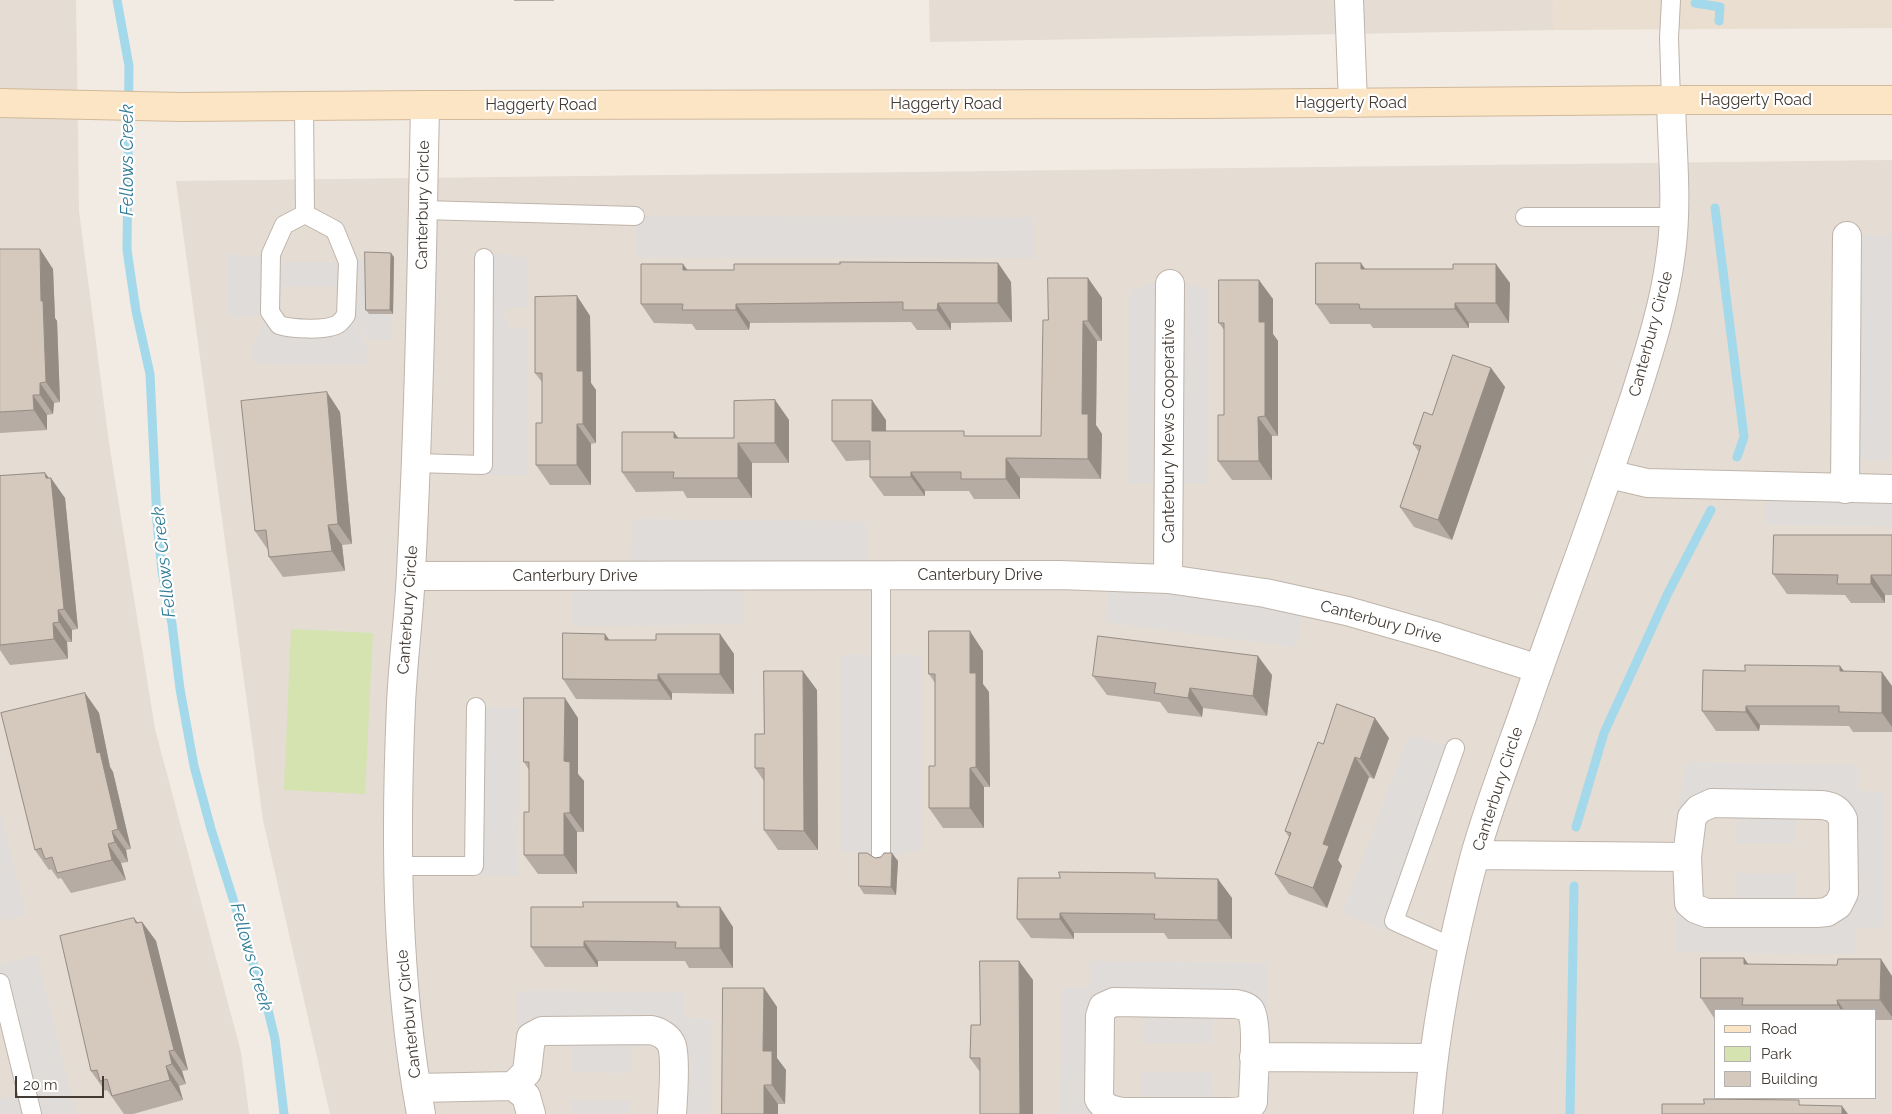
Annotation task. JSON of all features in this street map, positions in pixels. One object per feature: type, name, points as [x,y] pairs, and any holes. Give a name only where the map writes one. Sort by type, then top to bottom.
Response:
[{"type":"main road","name":"Haggerty Road","points":[[0,103],[181,107],[1892,100]]},
{"type":"street","points":[[1349,0],[1353,103]]},
{"type":"street","name":"Canterbury Circle","points":[[1428,1114],[1432,1058],[1452,948],[1475,855],[1494,793],[1609,474],[1648,354],[1662,304],[1672,252],[1674,217],[1675,187],[1671,100]]},
{"type":"street","name":"Canterbury Circle","points":[[419,1101],[405,1000],[398,866],[401,701],[411,576],[416,463],[425,105]]},
{"type":"street","points":[[1845,488],[1847,236]]},
{"type":"street","name":"Canterbury Mews Cooperative","points":[[1168,579],[1170,284]]},
{"type":"street","points":[[1609,474],[1647,483],[1892,489]]},
{"type":"street","name":"Canterbury Drive","points":[[411,576],[1060,575],[1168,579],[1265,594],[1347,611],[1539,669]]},
{"type":"street","points":[[1712,804],[1830,806],[1838,811],[1843,819],[1844,893],[1838,904],[1827,912],[1707,913],[1696,910],[1689,903],[1687,857],[1692,817],[1700,809],[1712,804]]},
{"type":"street","points":[[1475,855],[1687,857]]},
{"type":"street","points":[[1114,1002],[1243,1005],[1250,1010],[1254,1020],[1254,1057],[1253,1102],[1249,1108],[1242,1112],[1123,1112],[1111,1110],[1103,1106],[1099,1099],[1100,1016],[1103,1007],[1114,1002]]},
{"type":"street","points":[[419,1101],[513,1086],[527,1072],[531,1037],[542,1031],[651,1030],[665,1036],[672,1046],[672,1114]]},
{"type":"street","points":[[1254,1057],[1432,1058]]},
{"type":"street","points":[[513,1086],[526,1096],[531,1114]]},
{"type":"lane","points":[[1670,0],[1671,100]]},
{"type":"lane","points":[[304,106],[306,214]]},
{"type":"lane","points":[[423,210],[635,216]]},
{"type":"lane","points":[[306,214],[336,230],[348,262],[346,315],[337,324],[326,328],[279,326],[270,312],[270,254],[284,225],[306,214]]},
{"type":"lane","points":[[1525,217],[1674,217]]},
{"type":"lane","points":[[416,463],[483,466],[484,258]]},
{"type":"lane","points":[[881,575],[881,855]]},
{"type":"lane","points":[[398,866],[474,866],[476,707]]},
{"type":"lane","points":[[1452,948],[1394,921],[1456,748]]},
{"type":"lane","points":[[0,983],[8,1050],[32,1114]]},
{"type":"shaded area","points":[[0,0],[76,0],[79,211],[109,443],[155,729],[241,1052],[249,1114],[0,1114]]},
{"type":"shaded area","points":[[929,0],[1553,0],[1554,30],[930,42]]},
{"type":"shaded area","points":[[1553,0],[1892,0],[1892,28],[1554,30]]},
{"type":"shaded area","points":[[1892,160],[1892,1114],[330,1114],[263,820],[176,181]]},
{"type":"shaded area","points":[[635,216],[1034,217],[1034,258],[635,257]]},
{"type":"shaded area","points":[[1892,235],[1889,461],[1845,459],[1847,236]]},
{"type":"shaded area","points":[[476,253],[502,254],[527,258],[528,307],[513,307],[506,311],[504,315],[507,325],[512,328],[527,328],[527,475],[473,475]]},
{"type":"shaded area","points":[[228,254],[254,256],[271,254],[270,262],[348,262],[368,256],[394,257],[391,341],[369,338],[350,319],[367,343],[366,365],[254,364],[254,342],[270,312],[252,317],[228,317]],"holes":[[[270,287],[348,287],[346,315],[286,327]]]},
{"type":"shaded area","points":[[1157,282],[1184,282],[1209,290],[1208,483],[1128,483],[1130,290]]},
{"type":"shaded area","points":[[1765,486],[1892,489],[1892,526],[1765,525]]},
{"type":"shaded area","points":[[632,519],[866,521],[866,575],[744,575],[744,624],[572,626],[571,576],[629,576]]},
{"type":"shaded area","points":[[1111,577],[1305,602],[1296,647],[1105,622]]},
{"type":"shaded area","points":[[841,655],[922,655],[922,848],[900,855],[863,856],[841,850]]},
{"type":"shaded area","points":[[476,707],[520,708],[517,876],[473,876]]},
{"type":"shaded area","points":[[1409,735],[1455,748],[1389,931],[1342,913]]},
{"type":"shaded area","points":[[1687,762],[1857,765],[1857,787],[1861,791],[1884,792],[1883,927],[1858,928],[1856,932],[1856,954],[1675,952],[1675,899],[1731,899],[1735,897],[1736,873],[1795,873],[1795,894],[1800,901],[1825,899],[1831,889],[1831,827],[1828,822],[1823,818],[1798,818],[1796,822],[1795,843],[1736,843],[1736,823],[1735,819],[1731,816],[1676,816]]},
{"type":"shaded area","points":[[0,810],[26,915],[0,921]]},
{"type":"shaded area","points":[[37,955],[76,1114],[0,1114],[0,1099],[26,1093],[0,999],[0,964]]},
{"type":"shaded area","points":[[1089,961],[1267,963],[1267,1016],[1215,1017],[1213,1022],[1213,1043],[1142,1043],[1142,1018],[1138,1016],[1121,1016],[1113,1028],[1113,1086],[1118,1096],[1137,1099],[1142,1096],[1142,1072],[1213,1072],[1214,1096],[1218,1099],[1267,1099],[1267,1114],[1060,1114],[1062,988],[1086,987],[1089,983]]},
{"type":"shaded area","points":[[517,991],[685,992],[684,1014],[688,1018],[711,1019],[711,1114],[659,1114],[660,1058],[652,1046],[640,1045],[631,1048],[631,1073],[571,1072],[571,1051],[567,1045],[517,1044]]},
{"type":"shaded area","points":[[571,1100],[630,1101],[629,1114],[570,1114]]},
{"type":"green space","points":[[291,629],[373,633],[365,794],[284,790]]},
{"type":"building","points":[[0,249],[40,249],[46,382],[40,383],[40,395],[33,395],[34,410],[0,412]]},
{"type":"building","points":[[365,252],[391,253],[390,310],[366,310]]},
{"type":"building","points":[[840,262],[998,263],[998,303],[938,303],[937,310],[903,310],[903,302],[736,304],[736,310],[682,310],[683,304],[641,304],[641,264],[683,264],[683,270],[734,270],[734,264],[840,264]]},
{"type":"building","points":[[1316,263],[1361,263],[1361,269],[1453,269],[1453,264],[1496,264],[1496,303],[1455,303],[1455,309],[1360,309],[1359,304],[1316,304]]},
{"type":"building","points":[[1048,278],[1088,278],[1088,321],[1083,321],[1082,414],[1088,414],[1088,459],[1006,458],[1006,479],[961,479],[961,472],[911,472],[911,477],[870,477],[870,441],[832,441],[832,400],[872,400],[872,431],[964,431],[964,436],[1041,436],[1043,320],[1048,320]]},
{"type":"building","points":[[1219,280],[1259,280],[1259,322],[1265,322],[1265,416],[1258,417],[1259,461],[1218,461],[1218,415],[1224,415],[1224,323],[1219,323]]},
{"type":"building","points":[[577,296],[577,371],[583,371],[583,424],[577,424],[577,465],[536,465],[536,423],[542,423],[542,373],[535,373],[535,297]]},
{"type":"building","points":[[1453,355],[1491,368],[1438,520],[1400,507],[1421,446],[1413,444],[1424,412],[1432,415]]},
{"type":"building","points":[[327,392],[338,524],[328,525],[332,551],[269,557],[266,530],[255,531],[241,401]]},
{"type":"building","points":[[775,400],[775,443],[738,443],[738,478],[673,478],[674,472],[622,472],[622,432],[674,432],[674,438],[734,438],[734,401]]},
{"type":"building","points":[[45,473],[46,478],[51,478],[64,609],[58,610],[59,622],[53,623],[54,639],[0,645],[0,476]]},
{"type":"building","points":[[1774,535],[1892,535],[1892,575],[1871,575],[1871,584],[1837,584],[1838,575],[1773,574]]},
{"type":"building","points":[[929,631],[970,631],[970,673],[976,673],[976,767],[970,768],[970,808],[929,808],[929,766],[935,766],[935,674],[929,674]]},
{"type":"building","points":[[563,633],[605,634],[605,640],[656,640],[656,634],[720,634],[720,674],[658,674],[658,680],[563,679]]},
{"type":"building","points":[[1098,636],[1258,656],[1253,696],[1190,688],[1188,698],[1154,693],[1156,683],[1093,676]]},
{"type":"building","points":[[1745,665],[1840,666],[1840,671],[1882,672],[1882,713],[1839,712],[1839,706],[1746,706],[1746,712],[1702,711],[1703,670],[1745,671]]},
{"type":"building","points":[[764,671],[803,671],[804,831],[764,830],[764,768],[755,768],[755,734],[764,734]]},
{"type":"building","points":[[85,693],[97,753],[100,752],[118,829],[112,831],[115,842],[108,844],[112,860],[57,873],[52,857],[45,859],[41,848],[35,850],[1,713]]},
{"type":"building","points":[[524,698],[565,698],[564,761],[570,762],[570,813],[564,813],[564,855],[524,855],[524,812],[529,812],[529,762],[524,762]]},
{"type":"building","points":[[1337,704],[1375,718],[1360,759],[1355,757],[1323,844],[1329,846],[1313,888],[1275,874],[1291,833],[1285,831],[1318,742],[1323,744]]},
{"type":"building","points":[[859,853],[867,853],[875,858],[881,857],[884,853],[892,853],[891,887],[859,886]]},
{"type":"building","points":[[1059,872],[1155,873],[1155,878],[1218,879],[1218,920],[1154,919],[1155,914],[1060,913],[1060,919],[1017,919],[1018,878],[1060,878]]},
{"type":"building","points":[[583,902],[677,902],[677,907],[720,907],[720,948],[675,948],[676,942],[584,941],[584,947],[531,947],[531,907],[583,907]]},
{"type":"building","points":[[134,918],[136,923],[142,922],[174,1050],[169,1051],[172,1064],[166,1066],[170,1080],[112,1096],[107,1079],[100,1081],[97,1070],[91,1071],[60,936]]},
{"type":"building","points":[[1701,958],[1744,958],[1744,964],[1837,965],[1838,959],[1881,959],[1880,1000],[1837,1000],[1838,1005],[1742,1005],[1743,998],[1701,998]]},
{"type":"building","points":[[980,961],[1019,961],[1020,1114],[980,1114],[980,1058],[970,1058],[971,1025],[980,1025]]},
{"type":"building","points":[[723,988],[764,988],[763,1051],[772,1051],[772,1085],[764,1085],[764,1114],[722,1114]]},
{"type":"building","points":[[1704,1099],[1799,1100],[1799,1105],[1842,1106],[1842,1114],[1662,1114],[1662,1104],[1704,1104]]},
{"type":"waterway","name":"Fellows Creek","points":[[117,0],[129,66],[127,250],[136,311],[150,374],[157,521],[162,571],[194,766],[211,829],[268,1010],[275,1039],[284,1114]]},
{"type":"waterway","points":[[1695,3],[1720,7],[1719,21]]},
{"type":"waterway","points":[[1715,208],[1744,437],[1737,457]]},
{"type":"waterway","points":[[1576,827],[1604,733],[1668,593],[1711,510]]},
{"type":"waterway","points":[[1570,1114],[1574,886]]}]
